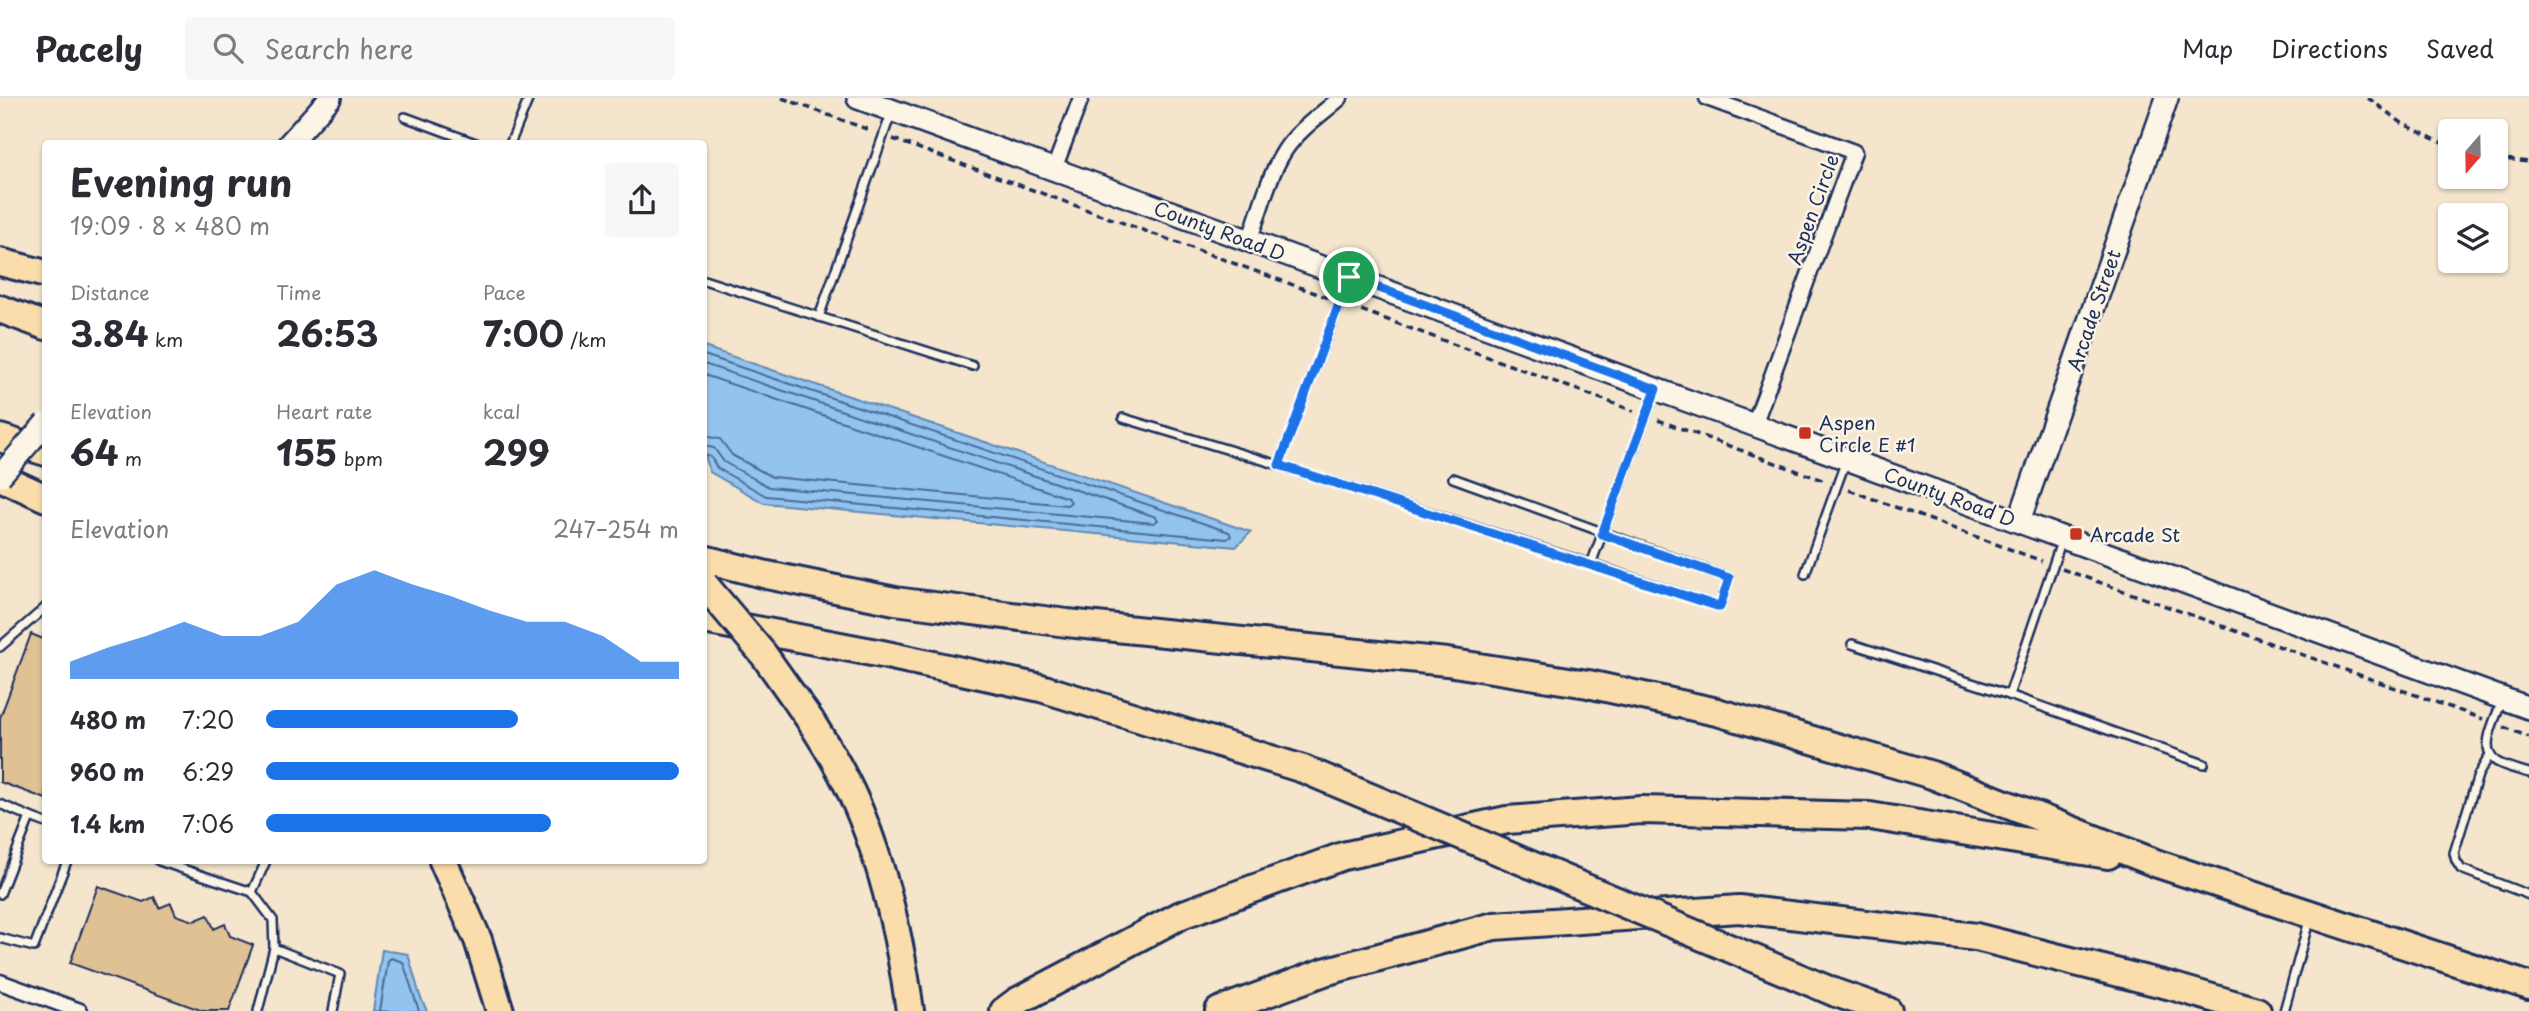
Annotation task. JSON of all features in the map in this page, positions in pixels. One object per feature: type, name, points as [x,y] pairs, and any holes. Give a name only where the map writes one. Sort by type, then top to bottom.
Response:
[{"type":"highway","points":[[0,262],[42,273]]},
{"type":"highway","points":[[0,309],[42,325]]},
{"type":"highway","points":[[0,438],[42,451]]},
{"type":"highway","points":[[0,476],[42,496]]},
{"type":"highway","points":[[707,560],[895,601],[1081,624],[1447,662],[1588,684],[1717,712],[1932,775],[2158,864],[2529,986]]},
{"type":"highway","points":[[707,588],[764,655],[810,720],[841,771],[866,830],[890,900],[910,1011]]},
{"type":"highway","points":[[707,621],[1041,688],[1303,769],[1836,993],[1888,1011]]},
{"type":"highway","points":[[1004,1011],[1016,1002],[1181,915],[1343,856],[1507,820],[1641,810],[1870,816],[2158,864]]},
{"type":"highway","points":[[444,864],[478,940],[500,1011]]},
{"type":"highway","points":[[1219,1011],[1324,972],[1494,926],[1740,909],[1976,937],[2258,1011]]},
{"type":"street","points":[[293,140],[330,98]]},
{"type":"street","name":"County Road D","points":[[858,98],[2529,708]]},
{"type":"street","points":[[1054,169],[1081,98]]},
{"type":"street","points":[[1249,241],[1284,151],[1298,134],[1340,98]]},
{"type":"street","name":"Aspen Circle","points":[[1707,98],[1854,152],[1754,425]]},
{"type":"street","name":"Arcade Street","points":[[2019,522],[2166,98]]},
{"type":"street","points":[[0,476],[42,429]]},
{"type":"street","points":[[0,982],[80,1011]]},
{"type":"lane","points":[[512,140],[529,98]]},
{"type":"lane","points":[[819,317],[892,111]]},
{"type":"lane","points":[[404,117],[467,140]]},
{"type":"lane","points":[[1279,465],[1349,277]]},
{"type":"lane","points":[[707,281],[973,366]]},
{"type":"lane","points":[[1591,564],[1656,389]]},
{"type":"lane","points":[[1122,418],[1279,465],[1720,607],[1729,578],[1452,478]]},
{"type":"lane","points":[[1805,574],[1847,458]]},
{"type":"lane","points":[[2009,695],[2063,538]]},
{"type":"lane","points":[[0,647],[42,610]]},
{"type":"lane","points":[[1852,644],[2009,695],[2204,764]]},
{"type":"lane","points":[[2503,698],[2487,747],[2497,762],[2529,773]]},
{"type":"lane","points":[[2490,755],[2478,775],[2455,853],[2456,861],[2461,869],[2529,895]]},
{"type":"lane","points":[[0,804],[42,821]]},
{"type":"lane","points":[[0,894],[30,817]]},
{"type":"lane","points":[[0,938],[34,947],[66,864]]},
{"type":"lane","points":[[168,864],[252,892],[273,920],[274,948],[258,1011]]},
{"type":"lane","points":[[252,892],[265,864]]},
{"type":"lane","points":[[2284,1011],[2311,914]]},
{"type":"lane","points":[[274,948],[340,974],[332,1011]]},
{"type":"path","points":[[2368,98],[2402,124],[2438,141]]},
{"type":"path","points":[[2508,159],[2529,162]]},
{"type":"water","points":[[707,348],[1251,532],[1236,547],[764,503],[710,472],[707,462]]},
{"type":"water","points":[[382,950],[408,954],[427,1011],[373,1011]]},
{"type":"building","points":[[31,634],[42,638],[42,798],[0,782],[0,718]]},
{"type":"building","points":[[98,886],[143,902],[154,897],[159,908],[171,903],[176,915],[194,921],[208,915],[214,929],[225,924],[230,936],[253,945],[229,1011],[203,1011],[70,963]]},
{"type":"place","name":"Aspen Circle E #1","points":[[1805,433]]},
{"type":"place","name":"Arcade St","points":[[2076,534]]},
{"type":"route","points":[[1349,277],[1656,389],[1602,534],[1729,578],[1720,607],[1279,465],[1349,277]]}]
